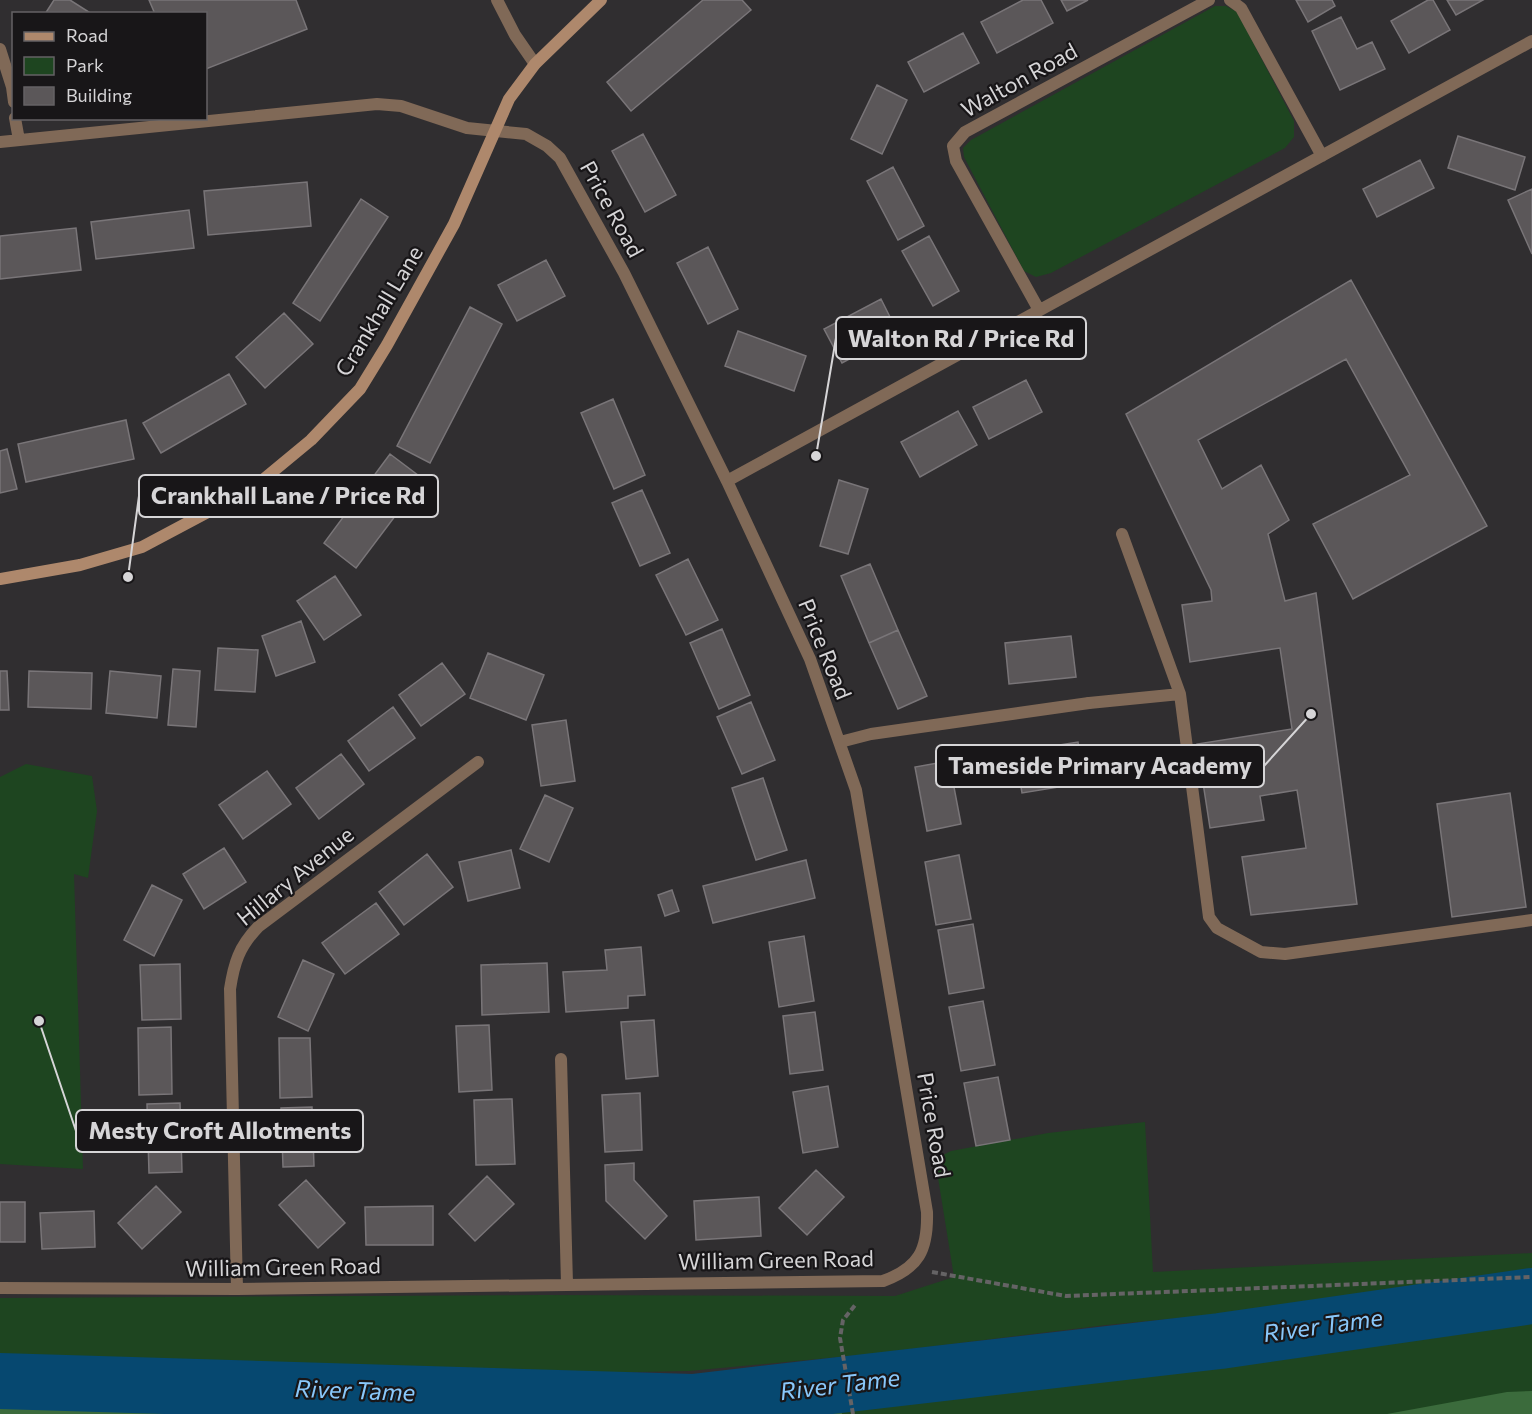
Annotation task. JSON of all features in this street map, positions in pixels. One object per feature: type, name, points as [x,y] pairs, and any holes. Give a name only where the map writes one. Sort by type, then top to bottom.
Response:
[{"type":"street","points":[[497,0],[515,35],[535,64]]},
{"type":"street","name":"Crankhall Lane","points":[[0,579],[80,565],[142,548],[253,488],[311,440],[360,389],[387,345],[454,224],[509,99],[535,64],[602,0]]},
{"type":"street","name":"Walton Road","points":[[1039,310],[956,162],[953,146],[965,132],[1209,0]]},
{"type":"street","points":[[1230,0],[1241,8],[1322,156]]},
{"type":"street","points":[[727,481],[1531,43]]},
{"type":"street","points":[[0,49],[12,87]]},
{"type":"street","name":"Price Road","points":[[0,142],[377,104],[401,106],[467,128],[526,134],[547,146],[560,158],[624,273],[727,481],[810,659],[856,790],[927,1212],[925,1242],[920,1256],[910,1268]]},
{"type":"street","points":[[15,120],[19,140]]},
{"type":"street","points":[[1122,534],[1180,694],[1209,917],[1217,928],[1261,952],[1285,954],[1532,920]]},
{"type":"street","points":[[840,742],[871,734],[1089,703],[1180,694]]},
{"type":"street","name":"Hillary Avenue","points":[[237,1289],[230,989],[234,963],[246,940],[258,927],[478,762]]},
{"type":"street","points":[[561,1059],[567,1284]]},
{"type":"street","name":"William Green Road","points":[[0,1288],[237,1289],[883,1281],[910,1268]]},
{"type":"path","points":[[910,1268],[1066,1296],[1532,1277]]},
{"type":"path","points":[[853,1414],[840,1338],[843,1320],[856,1303],[861,1281]]},
{"type":"green space","points":[[1215,6],[1226,6],[1237,12],[1294,121],[1294,137],[1285,148],[1051,273],[1036,277],[1024,271],[964,157],[963,148],[971,140]]},
{"type":"green space","points":[[26,764],[92,776],[97,811],[88,878],[74,874],[83,1169],[0,1164],[0,777]]},
{"type":"green space","points":[[1145,1122],[1153,1272],[1532,1253],[1532,1290],[1343,1302],[1106,1325],[871,1354],[689,1371],[425,1374],[316,1365],[196,1364],[0,1356],[0,1298],[895,1296],[954,1277],[935,1159],[951,1151],[1048,1133]]},
{"type":"green space","points":[[1532,1321],[1532,1414],[842,1414],[839,1393]]},
{"type":"green space","points":[[0,1390],[584,1414],[0,1414]]},
{"type":"green space","points":[[1532,1391],[1532,1414],[1387,1414],[1507,1392]]},
{"type":"green space","points":[[839,1393],[842,1414],[637,1414]]},
{"type":"building","points":[[54,0],[70,0],[89,12],[46,12]]},
{"type":"building","points":[[149,0],[296,0],[307,29],[207,69],[207,12],[154,12]]},
{"type":"building","points":[[703,0],[742,0],[751,10],[631,111],[607,82]]},
{"type":"building","points":[[1023,0],[1041,0],[1053,23],[997,53],[981,22]]},
{"type":"building","points":[[1061,0],[1088,0],[1067,11]]},
{"type":"building","points":[[1296,0],[1332,0],[1335,6],[1308,22]]},
{"type":"building","points":[[1428,0],[1433,0],[1450,30],[1409,53],[1391,21]]},
{"type":"building","points":[[1447,0],[1483,0],[1456,15]]},
{"type":"building","points":[[1341,17],[1357,49],[1372,42],[1385,69],[1340,90],[1312,31]]},
{"type":"building","points":[[963,33],[979,63],[924,92],[908,62]]},
{"type":"building","points":[[877,85],[907,100],[882,154],[851,139]]},
{"type":"building","points":[[643,134],[676,195],[645,212],[612,151]]},
{"type":"building","points":[[1458,136],[1525,157],[1515,190],[1448,168]]},
{"type":"building","points":[[1420,160],[1434,188],[1377,217],[1363,189]]},
{"type":"building","points":[[893,167],[924,226],[898,240],[867,181]]},
{"type":"building","points":[[307,182],[311,226],[208,235],[204,191]]},
{"type":"building","points":[[1532,189],[1532,254],[1508,200]]},
{"type":"building","points":[[361,199],[388,217],[320,321],[293,303]]},
{"type":"building","points":[[189,210],[194,248],[96,259],[91,222]]},
{"type":"building","points":[[76,228],[81,270],[0,279],[0,236]]},
{"type":"building","points":[[929,236],[959,291],[933,306],[902,251]]},
{"type":"building","points":[[708,247],[738,309],[708,324],[677,263]]},
{"type":"building","points":[[546,260],[565,296],[517,321],[498,285]]},
{"type":"building","points":[[1351,280],[1487,526],[1353,599],[1313,524],[1410,475],[1346,359],[1198,440],[1222,489],[1261,465],[1289,520],[1268,534],[1285,601],[1316,593],[1357,904],[1251,915],[1242,857],[1306,848],[1297,790],[1260,796],[1264,820],[1210,828],[1197,744],[1292,729],[1280,648],[1190,662],[1182,605],[1212,601],[1211,590],[1126,414]]},
{"type":"building","points":[[881,299],[898,333],[842,363],[824,329]]},
{"type":"building","points":[[470,307],[502,324],[430,463],[397,446]]},
{"type":"building","points":[[284,313],[313,344],[265,388],[236,357]]},
{"type":"building","points":[[738,331],[806,356],[794,391],[725,366]]},
{"type":"building","points":[[229,374],[246,404],[161,453],[143,423]]},
{"type":"building","points":[[1026,380],[1042,412],[989,439],[973,407]]},
{"type":"building","points":[[613,399],[645,475],[614,489],[581,413]]},
{"type":"building","points":[[958,411],[977,445],[920,477],[901,442]]},
{"type":"building","points":[[126,420],[134,459],[26,482],[18,444]]},
{"type":"building","points":[[7,449],[17,489],[0,493],[0,451]]},
{"type":"building","points":[[390,454],[423,479],[356,568],[324,543]]},
{"type":"building","points":[[839,480],[868,489],[848,554],[820,546]]},
{"type":"building","points":[[642,490],[670,553],[640,566],[612,503]]},
{"type":"building","points":[[688,559],[718,620],[686,635],[656,575]]},
{"type":"building","points":[[870,564],[898,630],[869,643],[841,576]]},
{"type":"building","points":[[335,576],[361,615],[324,640],[297,601]]},
{"type":"building","points":[[301,621],[315,662],[276,676],[262,636]]},
{"type":"building","points":[[722,629],[750,695],[719,709],[690,643]]},
{"type":"building","points":[[898,630],[927,696],[898,709],[869,643]]},
{"type":"building","points":[[1071,636],[1076,677],[1009,684],[1005,643]]},
{"type":"building","points":[[218,648],[258,650],[255,692],[215,690]]},
{"type":"building","points":[[488,653],[544,675],[526,720],[470,698]]},
{"type":"building","points":[[442,663],[465,694],[421,726],[399,695]]},
{"type":"building","points":[[173,669],[200,671],[196,727],[168,725]]},
{"type":"building","points":[[0,671],[7,671],[9,710],[0,710]]},
{"type":"building","points":[[29,671],[92,673],[91,709],[28,707]]},
{"type":"building","points":[[110,671],[161,676],[157,718],[106,713]]},
{"type":"building","points":[[751,702],[775,760],[742,774],[717,717]]},
{"type":"building","points":[[393,707],[415,738],[369,771],[348,741]]},
{"type":"building","points":[[566,720],[575,781],[541,786],[532,725]]},
{"type":"building","points":[[1078,742],[1084,783],[1022,793],[1015,752]]},
{"type":"building","points":[[341,754],[364,784],[319,819],[296,788]]},
{"type":"building","points":[[949,761],[961,824],[927,831],[915,767]]},
{"type":"building","points":[[267,771],[291,804],[243,839],[219,805]]},
{"type":"building","points":[[763,778],[787,850],[756,860],[732,788]]},
{"type":"building","points":[[1510,793],[1526,907],[1452,917],[1437,804]]},
{"type":"building","points":[[545,795],[573,808],[549,862],[520,849]]},
{"type":"building","points":[[224,848],[246,882],[204,909],[183,874]]},
{"type":"building","points":[[511,850],[520,888],[468,901],[459,862]]},
{"type":"building","points":[[427,854],[453,887],[404,925],[379,892]]},
{"type":"building","points":[[959,855],[971,919],[936,925],[925,862]]},
{"type":"building","points":[[806,860],[815,898],[713,923],[703,886]]},
{"type":"building","points":[[152,885],[182,900],[154,956],[124,940]]},
{"type":"building","points":[[672,890],[679,911],[665,916],[658,895]]},
{"type":"building","points":[[376,903],[399,934],[345,974],[322,943]]},
{"type":"building","points":[[973,924],[984,988],[949,994],[938,930]]},
{"type":"building","points":[[804,936],[814,1001],[779,1007],[769,942]]},
{"type":"building","points":[[641,947],[645,995],[628,996],[628,1008],[566,1012],[563,972],[607,970],[605,950]]},
{"type":"building","points":[[303,960],[334,974],[308,1031],[278,1017]]},
{"type":"building","points":[[547,963],[549,1012],[482,1015],[481,965]]},
{"type":"building","points":[[180,964],[181,1019],[142,1020],[140,965]]},
{"type":"building","points":[[983,1001],[995,1065],[961,1071],[949,1007]]},
{"type":"building","points":[[815,1012],[823,1070],[790,1074],[783,1016]]},
{"type":"building","points":[[654,1020],[658,1076],[626,1079],[621,1022]]},
{"type":"building","points":[[489,1025],[492,1090],[459,1092],[456,1026]]},
{"type":"building","points":[[171,1027],[172,1094],[139,1095],[138,1028]]},
{"type":"building","points":[[279,1038],[310,1038],[312,1097],[280,1098]]},
{"type":"building","points":[[998,1077],[1010,1140],[976,1146],[964,1083]]},
{"type":"building","points":[[828,1086],[838,1147],[803,1153],[793,1092]]},
{"type":"building","points":[[640,1093],[642,1150],[605,1152],[602,1095]]},
{"type":"building","points":[[512,1099],[515,1164],[476,1165],[474,1100]]},
{"type":"building","points":[[180,1103],[182,1172],[149,1173],[147,1104]]},
{"type":"building","points":[[312,1107],[314,1166],[283,1167],[281,1108]]},
{"type":"building","points":[[634,1163],[634,1180],[667,1216],[645,1239],[606,1201],[605,1165]]},
{"type":"building","points":[[816,1170],[844,1197],[807,1235],[779,1208]]},
{"type":"building","points":[[487,1176],[514,1204],[475,1241],[449,1214]]},
{"type":"building","points":[[306,1180],[345,1223],[318,1248],[279,1205]]},
{"type":"building","points":[[156,1186],[181,1212],[142,1249],[118,1223]]},
{"type":"building","points":[[759,1197],[761,1236],[696,1240],[694,1201]]},
{"type":"building","points":[[0,1202],[25,1202],[25,1242],[0,1242]]},
{"type":"building","points":[[433,1206],[433,1245],[366,1245],[365,1207]]},
{"type":"building","points":[[94,1211],[95,1247],[42,1249],[40,1213]]},
{"type":"waterway","name":"River Tame","points":[[0,1381],[693,1402],[1220,1341],[1532,1296]]},
{"type":"place","name":"Walton Rd / Price Rd","points":[[816,456]]},
{"type":"place","name":"Crankhall Lane / Price Rd","points":[[128,577]]},
{"type":"place","name":"Tameside Primary Academy","points":[[1311,714]]},
{"type":"place","name":"Mesty Croft Allotments","points":[[39,1021]]}]
